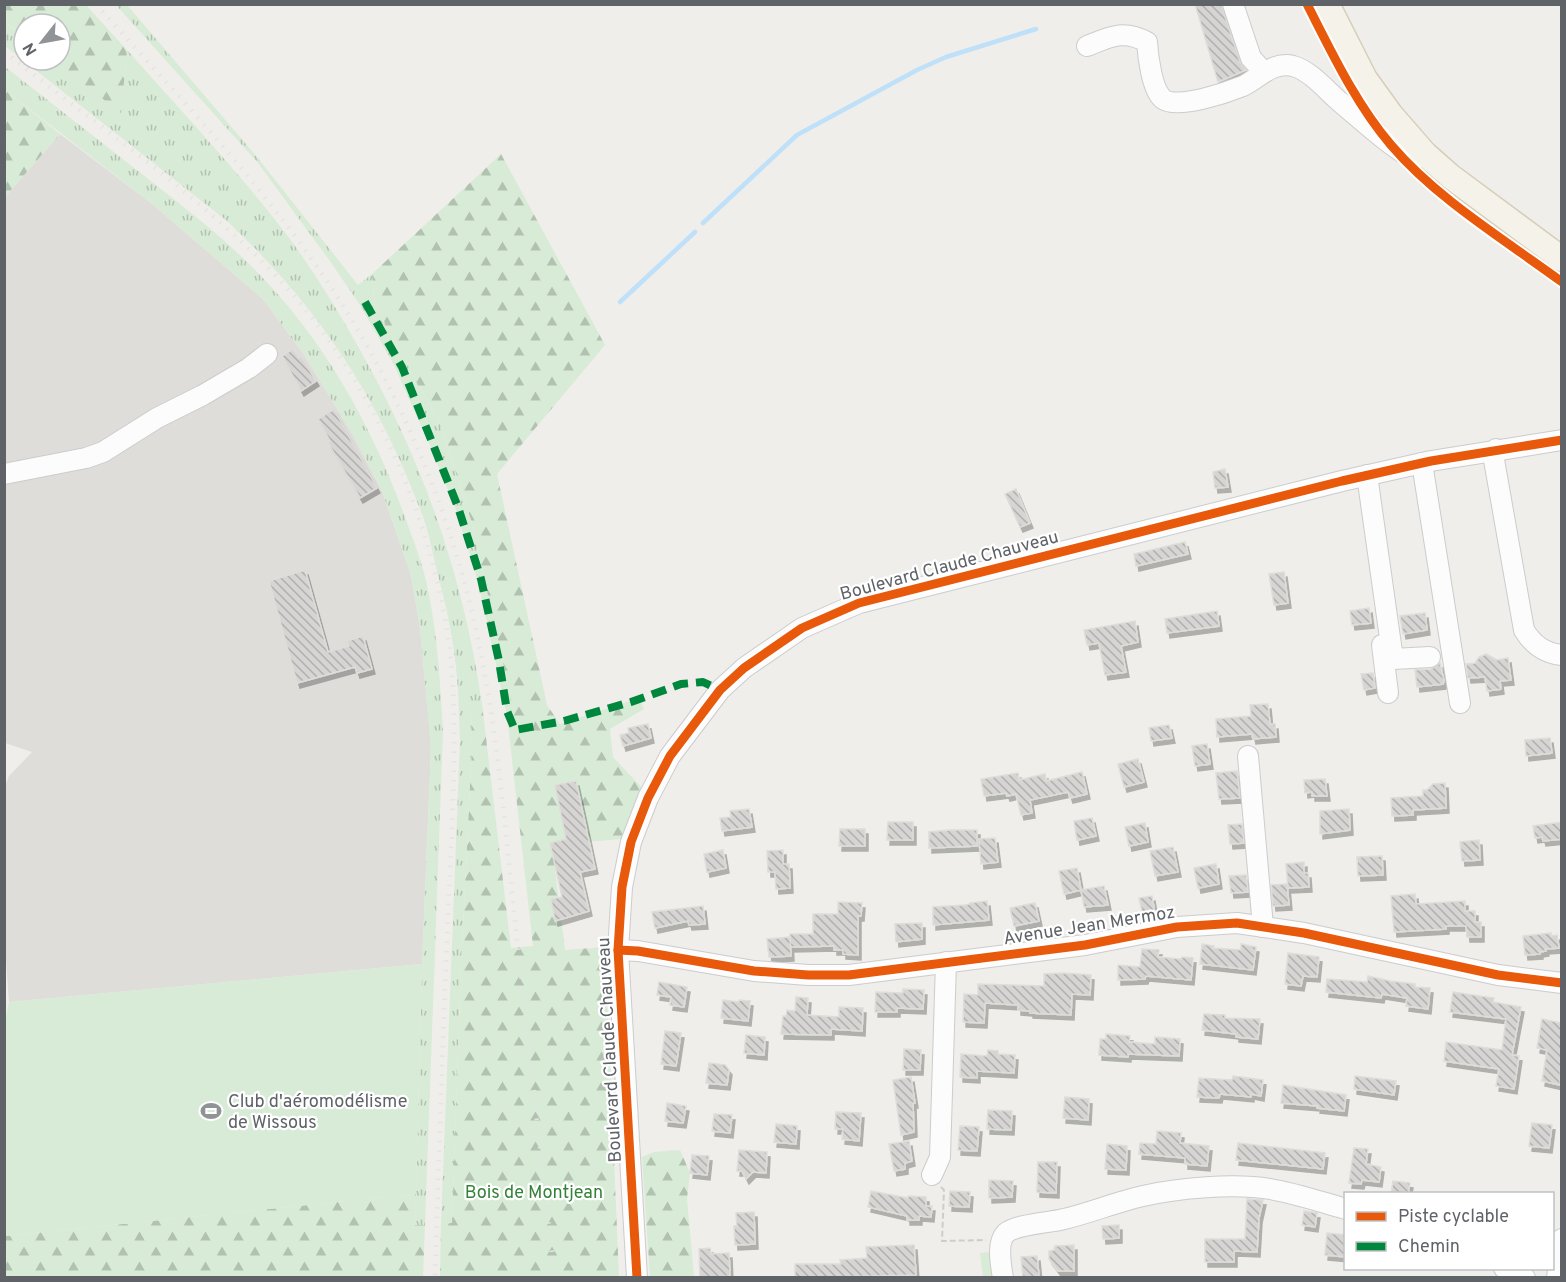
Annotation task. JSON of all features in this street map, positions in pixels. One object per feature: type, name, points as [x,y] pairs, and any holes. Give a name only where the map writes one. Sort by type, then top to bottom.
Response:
[{"type":"main road","points":[[1327,4],[1365,80],[1391,115],[1425,154],[1450,176],[1562,259]]},
{"type":"main road","points":[[1529,234],[1562,251]]},
{"type":"street","points":[[1233,4],[1251,58],[1264,72]]},
{"type":"street","points":[[1087,46],[1120,34],[1147,42],[1155,87],[1163,99],[1174,103],[1202,99],[1244,85],[1264,72],[1281,65],[1294,66],[1311,77],[1391,146],[1413,159],[1425,154]]},
{"type":"street","points":[[4,474],[86,458],[103,452],[157,418],[203,396],[249,368],[267,354]]},
{"type":"street","name":"Boulevard Claude Chauveau","points":[[637,1278],[618,950],[622,887],[631,842],[648,798],[670,756],[720,690],[744,668],[802,628],[859,603],[1422,463],[1496,449],[1562,440]]},
{"type":"street","points":[[1496,449],[1494,460],[1524,630],[1531,642],[1549,654],[1562,655]]},
{"type":"street","points":[[1422,463],[1460,703]]},
{"type":"street","points":[[1362,477],[1393,659],[1430,657]]},
{"type":"street","points":[[1362,477],[1388,693]]},
{"type":"street","points":[[1248,756],[1263,927]]},
{"type":"street","name":"Avenue Jean Mermoz","points":[[618,950],[638,951],[754,971],[849,975],[1085,945],[1177,927],[1237,923],[1304,933],[1498,975],[1562,982]]},
{"type":"street","points":[[933,1175],[940,1157],[946,962]]},
{"type":"street","points":[[1003,1278],[1000,1255],[1002,1239],[1007,1233],[1016,1228],[1064,1219],[1142,1196],[1173,1190],[1232,1187],[1269,1189],[1344,1208]]},
{"type":"street","points":[[1557,1278],[1562,1239]]},
{"type":"street","points":[[1506,1270],[1525,1278]]},
{"type":"path","points":[[933,1175],[944,1190],[942,1241],[1002,1239]]},
{"type":"shaded area","points":[[60,134],[151,203],[263,299],[305,356],[353,435],[382,491],[411,575],[420,628],[428,712],[431,749],[422,964],[9,1002],[4,933],[4,789],[9,776],[32,752],[5,743],[5,197]]},
{"type":"green space","points":[[4,5],[86,5],[127,50],[121,113],[68,72],[72,72],[72,12],[12,12],[12,28],[5,22]]},
{"type":"green space","points":[[116,5],[127,5],[257,157],[358,285],[372,274],[375,305],[440,423],[471,520],[514,711],[507,715],[478,581],[455,507],[393,363],[360,305],[258,163]]},
{"type":"green space","points":[[4,22],[12,28],[12,52],[5,46]]},
{"type":"green space","points":[[127,50],[271,214],[318,280],[383,393],[422,478],[438,521],[464,610],[482,704],[471,706],[472,746],[452,1224],[441,1224],[460,741],[456,664],[450,626],[423,517],[387,433],[343,357],[318,322],[290,287],[227,221],[38,72],[69,72],[121,112]]},
{"type":"green space","points":[[4,66],[197,217],[233,248],[295,314],[317,344],[356,407],[388,474],[410,530],[427,584],[432,612],[443,730],[425,1225],[415,1226],[431,749],[420,628],[411,575],[382,491],[353,435],[305,356],[263,299],[151,203],[5,90]]},
{"type":"green space","points":[[5,90],[60,134],[5,197]]},
{"type":"green space","points":[[501,154],[605,345],[497,474],[547,705],[560,724],[639,698],[644,709],[610,729],[613,757],[644,790],[621,839],[552,845],[565,950],[605,947],[619,1277],[440,1277],[441,1224],[452,1223],[472,746],[471,705],[482,704],[511,948],[533,946],[507,715],[514,711],[471,520],[440,423],[375,305],[372,274]]},
{"type":"green space","name":"Club d'aéromodélisme de Wissous","points":[[422,964],[416,1194],[5,1236],[4,1027],[9,1002]]},
{"type":"green space","points":[[680,1150],[690,1173],[687,1199],[694,1277],[650,1277],[642,1157],[654,1152]]},
{"type":"green space","name":"Bois de Montjean","points":[[416,1194],[415,1225],[425,1225],[423,1277],[5,1278],[5,1236]]},
{"type":"green space","points":[[990,1252],[993,1277],[983,1277],[980,1253]]},
{"type":"building","points":[[1195,4],[1221,4],[1240,62],[1246,70],[1218,82]]},
{"type":"building","points":[[293,349],[299,358],[301,356],[316,381],[301,391],[282,356]]},
{"type":"building","points":[[334,409],[377,488],[360,498],[328,443],[330,441],[318,419]]},
{"type":"building","points":[[1225,469],[1228,487],[1215,488],[1213,472]]},
{"type":"building","points":[[1016,489],[1030,523],[1020,527],[1005,494]]},
{"type":"building","points":[[1185,542],[1188,554],[1136,566],[1134,554]]},
{"type":"building","points":[[305,570],[328,652],[349,646],[347,641],[363,636],[372,669],[357,673],[355,667],[297,683],[269,581]]},
{"type":"building","points":[[1284,572],[1288,603],[1274,605],[1269,574]]},
{"type":"building","points":[[1369,608],[1371,623],[1352,625],[1350,611]]},
{"type":"building","points":[[1217,611],[1219,626],[1167,633],[1165,619]]},
{"type":"building","points":[[1425,613],[1427,630],[1403,634],[1400,616]]},
{"type":"building","points":[[1135,621],[1138,642],[1121,646],[1126,672],[1105,675],[1099,643],[1087,645],[1084,630]]},
{"type":"building","points":[[1486,654],[1497,660],[1508,658],[1511,680],[1500,681],[1501,689],[1487,691],[1485,677],[1468,678],[1466,664],[1475,663],[1479,657]]},
{"type":"building","points":[[1440,663],[1443,684],[1417,687],[1415,670],[1431,669]]},
{"type":"building","points":[[1373,673],[1375,688],[1364,690],[1361,674]]},
{"type":"building","points":[[1268,704],[1270,724],[1275,724],[1276,737],[1253,739],[1252,734],[1217,737],[1216,719],[1251,716],[1250,705]]},
{"type":"building","points":[[648,724],[651,738],[623,746],[620,735],[629,733],[628,728]]},
{"type":"building","points":[[1169,725],[1172,738],[1151,741],[1149,728]]},
{"type":"building","points":[[1550,738],[1552,753],[1526,756],[1525,740]]},
{"type":"building","points":[[1207,744],[1210,764],[1195,766],[1192,746]]},
{"type":"building","points":[[1138,759],[1144,782],[1124,787],[1118,764]]},
{"type":"building","points":[[1237,771],[1240,798],[1219,799],[1216,773]]},
{"type":"building","points":[[1082,772],[1087,794],[1070,798],[1068,792],[1030,800],[1032,813],[1021,815],[1016,794],[984,796],[981,779],[1018,773],[1019,780],[1045,774],[1046,781]]},
{"type":"building","points":[[1325,779],[1327,796],[1312,796],[1312,792],[1305,793],[1304,780]]},
{"type":"building","points":[[576,781],[595,869],[580,872],[589,911],[555,921],[551,899],[562,897],[550,843],[566,839],[555,785]]},
{"type":"building","points":[[1445,783],[1446,808],[1413,810],[1413,815],[1392,816],[1391,798],[1423,796],[1423,790],[1427,790],[1433,784]]},
{"type":"building","points":[[749,809],[752,827],[722,831],[720,818],[731,817],[730,811]]},
{"type":"building","points":[[1349,809],[1350,830],[1320,834],[1320,811]]},
{"type":"building","points":[[1092,818],[1096,836],[1077,840],[1074,821]]},
{"type":"building","points":[[888,822],[913,822],[913,840],[887,840]]},
{"type":"building","points":[[1562,822],[1562,839],[1543,841],[1542,837],[1535,838],[1533,826]]},
{"type":"building","points":[[1145,823],[1148,842],[1129,846],[1125,827]]},
{"type":"building","points":[[1242,824],[1244,843],[1230,844],[1228,825]]},
{"type":"building","points":[[840,829],[865,829],[865,846],[839,846]]},
{"type":"building","points":[[977,830],[977,846],[929,848],[929,832]]},
{"type":"building","points":[[995,838],[998,862],[981,864],[979,839]]},
{"type":"building","points":[[1479,840],[1480,860],[1462,861],[1460,842]]},
{"type":"building","points":[[1173,847],[1178,872],[1155,876],[1150,851]]},
{"type":"building","points":[[723,850],[726,868],[707,872],[704,854]]},
{"type":"building","points":[[783,850],[783,864],[789,864],[790,888],[776,889],[775,872],[768,872],[767,851]]},
{"type":"building","points":[[1382,856],[1383,875],[1358,876],[1357,857]]},
{"type":"building","points":[[1304,862],[1304,873],[1308,873],[1309,887],[1288,888],[1286,864]]},
{"type":"building","points":[[1216,864],[1219,884],[1198,888],[1194,868]]},
{"type":"building","points":[[1077,868],[1081,890],[1064,894],[1059,871]]},
{"type":"building","points":[[1246,875],[1248,892],[1231,893],[1229,876]]},
{"type":"building","points":[[1287,884],[1289,905],[1273,906],[1271,885]]},
{"type":"building","points":[[1104,886],[1108,905],[1084,907],[1081,890]]},
{"type":"building","points":[[1415,894],[1416,904],[1465,901],[1465,911],[1475,911],[1475,922],[1481,922],[1481,937],[1467,937],[1466,926],[1394,932],[1391,896]]},
{"type":"building","points":[[1152,896],[1155,914],[1143,916],[1139,898]]},
{"type":"building","points":[[987,901],[989,920],[933,925],[933,907]]},
{"type":"building","points":[[838,902],[862,903],[861,916],[858,916],[858,955],[843,954],[843,950],[834,950],[834,946],[790,947],[790,934],[813,934],[813,914],[838,914]]},
{"type":"building","points":[[1035,903],[1039,921],[1014,926],[1010,908]]},
{"type":"building","points":[[703,906],[705,924],[689,925],[688,921],[655,928],[652,912]]},
{"type":"building","points":[[922,923],[922,939],[896,942],[895,924]]},
{"type":"building","points":[[1551,933],[1551,936],[1557,935],[1559,948],[1545,949],[1546,951],[1540,954],[1525,955],[1523,936]]},
{"type":"building","points":[[790,937],[791,956],[769,957],[767,939]]},
{"type":"building","points":[[1202,944],[1214,946],[1213,948],[1241,950],[1241,944],[1256,947],[1253,970],[1200,964]]},
{"type":"building","points":[[1142,949],[1159,950],[1158,957],[1193,958],[1191,980],[1146,976],[1145,979],[1118,980],[1118,965],[1140,967]]},
{"type":"building","points":[[1288,953],[1319,957],[1317,977],[1303,976],[1301,986],[1285,984]]},
{"type":"building","points":[[1044,974],[1091,975],[1090,995],[1072,994],[1071,1015],[1030,1013],[1030,1011],[1018,1010],[1018,1005],[985,1003],[984,1023],[963,1022],[964,994],[978,995],[978,984],[1044,986]]},
{"type":"building","points":[[1368,976],[1415,984],[1415,987],[1430,988],[1428,1009],[1406,1006],[1407,998],[1382,994],[1381,998],[1326,992],[1327,979],[1367,982]]},
{"type":"building","points":[[659,982],[687,987],[684,1007],[670,1005],[671,997],[657,995]]},
{"type":"building","points":[[903,989],[924,990],[923,1009],[897,1008],[897,1012],[875,1012],[876,992],[903,993]]},
{"type":"building","points":[[1453,992],[1494,998],[1493,1002],[1521,1007],[1512,1055],[1519,1056],[1514,1089],[1496,1086],[1499,1069],[1444,1061],[1446,1042],[1502,1050],[1506,1019],[1450,1012]]},
{"type":"building","points":[[796,997],[808,998],[807,1015],[839,1017],[839,1007],[863,1008],[862,1031],[831,1029],[831,1035],[781,1034],[783,1016],[786,1016],[787,1010],[795,1011]]},
{"type":"building","points":[[723,1000],[750,1001],[748,1021],[721,1018]]},
{"type":"building","points":[[1204,1014],[1225,1015],[1225,1018],[1260,1019],[1258,1039],[1202,1030]]},
{"type":"building","points":[[1542,1019],[1562,1023],[1560,1085],[1542,1081],[1547,1050],[1537,1048]]},
{"type":"building","points":[[665,1031],[681,1033],[676,1066],[661,1064]]},
{"type":"building","points":[[1106,1034],[1130,1036],[1129,1042],[1155,1044],[1155,1037],[1180,1039],[1179,1056],[1099,1055],[1100,1039],[1106,1039]]},
{"type":"building","points":[[746,1035],[765,1037],[764,1055],[744,1053]]},
{"type":"building","points":[[904,1049],[921,1050],[920,1070],[903,1070]]},
{"type":"building","points":[[988,1050],[998,1051],[998,1054],[1015,1055],[1014,1073],[977,1071],[977,1078],[960,1077],[961,1054],[987,1056]]},
{"type":"building","points":[[709,1063],[725,1065],[729,1070],[727,1085],[706,1083]]},
{"type":"building","points":[[1233,1076],[1263,1080],[1261,1096],[1220,1094],[1219,1098],[1197,1097],[1199,1078],[1232,1080]]},
{"type":"building","points":[[1355,1076],[1396,1081],[1394,1095],[1354,1089]]},
{"type":"building","points":[[911,1077],[915,1103],[913,1103],[914,1132],[901,1135],[893,1080]]},
{"type":"building","points":[[1283,1085],[1346,1095],[1344,1111],[1281,1103]]},
{"type":"building","points":[[1065,1097],[1089,1099],[1088,1120],[1063,1118]]},
{"type":"building","points":[[667,1103],[686,1106],[683,1123],[665,1121]]},
{"type":"building","points":[[988,1110],[1012,1111],[1011,1130],[987,1129]]},
{"type":"building","points":[[836,1112],[861,1113],[859,1141],[842,1139],[843,1129],[835,1129]]},
{"type":"building","points":[[714,1114],[732,1115],[730,1133],[712,1131]]},
{"type":"building","points":[[1532,1123],[1552,1125],[1549,1148],[1529,1146]]},
{"type":"building","points":[[776,1124],[797,1126],[796,1144],[774,1142]]},
{"type":"building","points":[[960,1126],[979,1127],[977,1151],[958,1150]]},
{"type":"building","points":[[1157,1131],[1181,1133],[1180,1143],[1209,1146],[1207,1166],[1185,1164],[1185,1158],[1139,1154],[1140,1143],[1156,1144]]},
{"type":"building","points":[[909,1141],[912,1161],[905,1163],[905,1169],[894,1171],[889,1144]]},
{"type":"building","points":[[1238,1143],[1325,1153],[1323,1169],[1236,1160]]},
{"type":"building","points":[[1107,1144],[1127,1146],[1126,1170],[1105,1169]]},
{"type":"building","points":[[1354,1148],[1368,1149],[1366,1164],[1381,1167],[1379,1182],[1362,1180],[1361,1184],[1349,1183]]},
{"type":"building","points":[[739,1150],[767,1152],[766,1173],[753,1172],[746,1179],[742,1171],[737,1171]]},
{"type":"building","points":[[692,1155],[709,1156],[707,1175],[690,1173]]},
{"type":"building","points":[[1038,1162],[1057,1162],[1056,1193],[1037,1192]]},
{"type":"building","points":[[989,1180],[1013,1181],[1012,1197],[989,1198]]},
{"type":"building","points":[[1393,1181],[1410,1183],[1408,1192],[1391,1192]]},
{"type":"building","points":[[871,1191],[908,1198],[908,1196],[926,1197],[926,1206],[932,1206],[931,1217],[919,1216],[919,1220],[907,1220],[907,1216],[868,1207]]},
{"type":"building","points":[[950,1191],[970,1192],[969,1207],[949,1206]]},
{"type":"building","points":[[1247,1199],[1263,1200],[1259,1218],[1257,1252],[1234,1251],[1234,1262],[1205,1262],[1205,1239],[1245,1239]]},
{"type":"building","points":[[1304,1211],[1317,1213],[1315,1227],[1302,1225]]},
{"type":"building","points":[[754,1212],[755,1244],[735,1245],[736,1213]]},
{"type":"building","points":[[1119,1225],[1119,1238],[1103,1239],[1102,1226]]},
{"type":"building","points":[[1327,1233],[1344,1235],[1344,1257],[1325,1255]]},
{"type":"building","points":[[914,1245],[916,1275],[795,1278],[795,1264],[841,1264],[840,1260],[867,1258],[866,1247]]},
{"type":"building","points":[[1074,1245],[1074,1271],[1058,1271],[1049,1259],[1049,1251],[1054,1250],[1055,1246]]},
{"type":"building","points":[[710,1248],[711,1254],[729,1253],[730,1276],[700,1278],[699,1249]]},
{"type":"building","points":[[1037,1256],[1039,1276],[1023,1278],[1021,1257]]},
{"type":"waterway","points":[[703,223],[797,135],[917,70],[946,57],[1036,29]]},
{"type":"waterway","points":[[620,302],[695,232]]},
{"type":"railway","points":[[96,4],[240,167],[307,252],[338,297],[366,344],[405,420],[438,500],[452,540],[475,623],[493,729],[555,1278]]},
{"type":"railway","points":[[4,51],[181,189],[248,248],[280,280],[315,322],[347,368],[376,417],[421,523],[436,578],[447,633],[454,719],[453,814],[435,1278]]},
{"type":"marked path","points":[[365,302],[402,367],[458,507],[481,579],[499,661],[507,711],[515,730],[564,721],[631,702],[681,684],[703,682],[720,690]]},
{"type":"cycle path","points":[[1307,4],[1335,59],[1367,113],[1409,165],[1450,201],[1562,282]]},
{"type":"cycle path","points":[[637,1278],[618,950],[622,887],[631,842],[648,798],[670,756],[720,690],[744,668],[802,628],[859,603],[1342,481],[1431,461],[1562,440]]},
{"type":"cycle path","points":[[618,950],[638,951],[754,971],[849,975],[1085,945],[1177,927],[1237,923],[1304,933],[1498,975],[1562,983]]},
{"type":"place","name":"Club d'aéromodélisme de Wissous","points":[[211,1111]]}]
